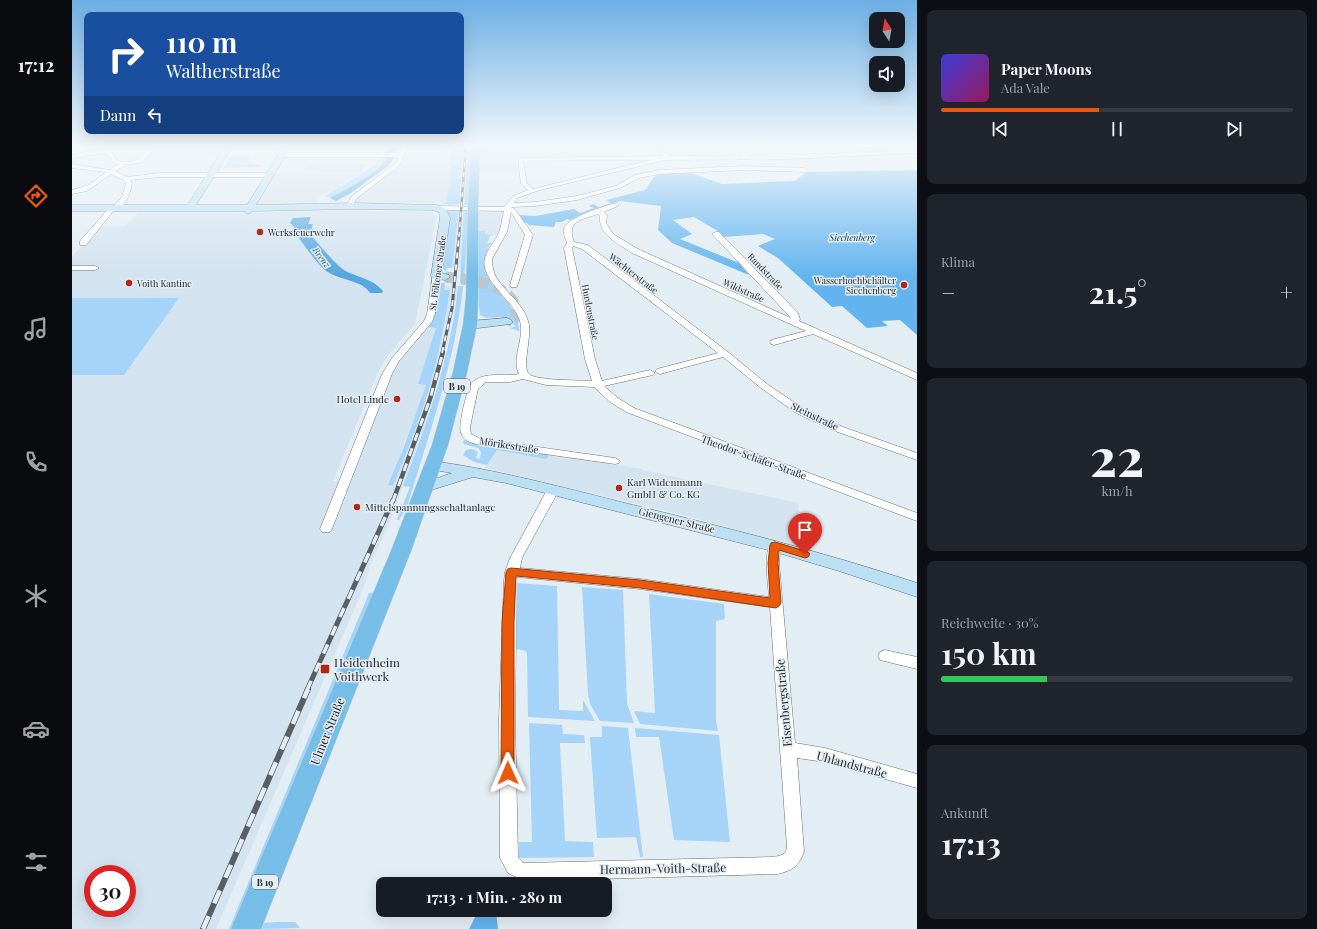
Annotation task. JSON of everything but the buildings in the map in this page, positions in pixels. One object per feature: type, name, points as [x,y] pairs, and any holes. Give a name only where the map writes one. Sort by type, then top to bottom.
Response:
[{"type":"main road","points":[[190,210],[203,188]]},
{"type":"main road","points":[[249,210],[262,188]]},
{"type":"main road","name":"B 19","points":[[433,466],[447,425],[470,325],[472,298],[474,188]]},
{"type":"main road","points":[[72,210],[249,210],[349,206],[426,206],[438,208]]},
{"type":"main road","name":"St. Pöltener Straße","points":[[438,208],[443,211],[444,218],[441,276]]},
{"type":"main road","points":[[470,325],[507,322]]},
{"type":"main road","name":"Giengener Straße","points":[[433,466],[474,472],[553,490],[775,545],[865,572],[917,590]]},
{"type":"main road","name":"Ulmer Straße","points":[[246,929],[401,551],[433,466]]},
{"type":"main road","points":[[425,487],[474,472]]},
{"type":"street","points":[[72,192],[89,188]]},
{"type":"street","points":[[83,243],[113,209],[123,201],[127,188]]},
{"type":"street","points":[[349,206],[354,197],[366,188]]},
{"type":"street","points":[[529,188],[532,191]]},
{"type":"street","points":[[525,376],[521,366],[526,333],[524,320],[518,308],[492,277],[488,266],[489,255],[503,232],[508,206],[516,197],[543,188]]},
{"type":"street","points":[[438,208],[535,204],[577,198],[613,188]]},
{"type":"street","points":[[571,244],[567,232],[569,226],[576,221],[616,205]]},
{"type":"street","points":[[507,278],[515,282],[529,236],[513,210],[508,206]]},
{"type":"street","name":"Wildstraße","points":[[598,212],[604,215],[603,223],[607,231],[623,244],[649,258],[917,377]]},
{"type":"street","name":"Randstraße","points":[[716,234],[795,315],[796,319],[791,322]]},
{"type":"street","name":"Wächterstraße","points":[[571,244],[585,248],[725,354]]},
{"type":"street","name":"Hurdenstraße","points":[[571,244],[568,248],[590,359],[598,384]]},
{"type":"street","points":[[72,268],[95,268]]},
{"type":"street","name":"St. Pöltener Straße","points":[[326,529],[387,374],[395,360],[428,322],[441,276]]},
{"type":"street","points":[[774,342],[814,331]]},
{"type":"street","points":[[660,371],[725,354]]},
{"type":"street","name":"Steinstraße","points":[[725,354],[764,386],[800,411],[839,429],[917,457]]},
{"type":"street","name":"Mörikestraße","points":[[615,461],[481,442],[467,436],[465,433],[465,427],[473,389],[476,383],[483,379],[508,379],[525,376],[538,382],[608,384],[650,373]]},
{"type":"street","name":"Theodor-Schäfer-Straße","points":[[598,384],[610,398],[630,410],[917,517]]},
{"type":"street","name":"Hermann-Voith-Straße","points":[[553,490],[523,545],[511,572],[508,604],[507,719],[509,858],[514,868],[524,872],[773,866],[792,860]]},
{"type":"street","name":"Eisenbergstraße","points":[[775,545],[773,563],[796,847],[795,856],[792,860]]},
{"type":"street","points":[[511,572],[640,584],[776,603]]},
{"type":"street","points":[[885,656],[917,662]]},
{"type":"street","name":"Uhlandstraße","points":[[787,749],[825,756],[917,781]]},
{"type":"shaded area","points":[[266,188],[336,188],[320,196],[317,204],[257,203]]},
{"type":"shaded area","points":[[337,188],[348,188],[330,198],[325,196]]},
{"type":"shaded area","points":[[368,188],[449,188],[447,203],[354,203],[355,199]]},
{"type":"shaded area","points":[[449,188],[460,188],[459,204],[450,205],[442,203],[447,202]]},
{"type":"shaded area","points":[[460,188],[465,188],[464,204],[459,204]]},
{"type":"shaded area","points":[[465,188],[470,188],[469,205],[464,205]]},
{"type":"shaded area","points":[[464,208],[469,210],[464,282],[460,282]]},
{"type":"shaded area","points":[[478,208],[504,209],[503,221],[498,235],[488,235],[477,231]]},
{"type":"shaded area","points":[[446,210],[459,210],[452,268],[447,268],[446,271],[441,269],[448,215]]},
{"type":"shaded area","points":[[459,210],[464,210],[461,268],[452,268]]},
{"type":"shaded area","points":[[319,211],[427,211],[432,212],[437,216],[415,324],[389,354],[378,372],[333,481],[348,482],[394,367],[427,327],[436,328],[418,384],[426,385],[389,485],[393,485],[430,385],[444,329],[450,290],[443,290],[444,286],[458,286],[448,341],[425,425],[392,516],[369,568],[366,582],[216,929],[72,929],[72,257],[100,226],[126,226],[138,212],[254,213]]},
{"type":"shaded area","points":[[477,231],[485,231],[485,234],[491,235],[487,243],[493,243],[487,248],[489,249],[485,260],[485,271],[512,309],[517,319],[519,331],[510,328],[516,326],[500,317],[487,318],[480,315]]},
{"type":"shaded area","points":[[445,283],[444,290],[450,290],[442,338],[433,373],[417,424],[393,486],[388,485],[405,444],[426,385],[418,384],[436,328],[427,327],[433,320],[438,285]]},
{"type":"shaded area","points":[[458,286],[463,286],[448,370],[407,507],[399,520],[397,520],[410,487],[403,486],[421,438],[444,362],[455,311]]},
{"type":"shaded area","points":[[72,298],[179,298],[124,375],[72,375]]},
{"type":"shaded area","points":[[464,440],[549,455],[546,459],[497,450],[487,465],[474,462],[463,455],[466,450],[472,449],[478,452],[476,458],[480,459],[481,452],[478,448],[464,444]]},
{"type":"shaded area","points":[[499,447],[569,459],[570,457],[642,469],[799,503],[795,546],[676,513],[485,468]]},
{"type":"shaded area","points":[[515,584],[557,586],[559,710],[583,711],[583,700],[595,721],[528,717],[527,653],[514,648]]},
{"type":"shaded area","points":[[582,587],[623,590],[627,704],[634,723],[600,721],[590,704],[588,694]]},
{"type":"shaded area","points":[[369,593],[374,593],[233,929],[229,929]]},
{"type":"shaded area","points":[[649,594],[724,604],[725,619],[716,621],[716,721],[718,731],[640,724],[634,711],[655,713]]},
{"type":"shaded area","points":[[529,723],[562,725],[563,734],[584,735],[585,743],[560,743],[565,841],[593,842],[594,857],[519,858],[519,842],[532,842]]},
{"type":"shaded area","points":[[602,726],[628,728],[643,857],[640,857],[636,837],[597,838],[590,737],[602,737]]},
{"type":"shaded area","points":[[635,728],[719,735],[730,842],[674,840],[659,737],[636,737]]},
{"type":"shaded area","points":[[295,922],[300,928],[262,929],[264,923]]},
{"type":"green space","name":"Siechenberg","points":[[646,188],[917,188],[917,335],[900,320],[882,321],[888,326],[867,328],[842,306],[832,307],[778,258],[758,246],[775,239],[763,234],[723,237],[716,230],[694,217],[673,220],[692,234],[680,239],[739,263],[749,275],[672,243],[658,230],[661,206],[620,201],[585,213],[570,220],[567,219],[562,222],[556,222],[554,227],[529,225],[525,223],[519,215],[535,216],[574,209],[580,213],[594,208],[589,206],[593,204],[599,207],[611,203],[606,200],[645,190]]},
{"type":"green space","points":[[475,917],[497,917],[498,929],[469,929]]},
{"type":"water","points":[[347,188],[357,188],[336,201],[330,198]]},
{"type":"water","name":"Brenz","points":[[311,217],[308,224],[313,224],[310,234],[332,259],[349,273],[374,283],[383,291],[382,293],[370,293],[362,285],[336,276],[322,267],[299,238],[290,223],[293,218]]},
{"type":"tunnel","points":[[445,277],[479,282],[491,285],[501,290],[510,297],[515,306],[516,317],[507,322]]},
{"type":"railway","points":[[459,237],[463,188]]},
{"type":"railway","points":[[442,353],[452,308],[459,236]]},
{"type":"railway","points":[[393,501],[430,399],[443,352]]},
{"type":"railway","points":[[307,690],[393,500]]},
{"type":"railway","points":[[203,929],[308,689]]},
{"type":"place","name":"Werksfeuerwehr","points":[[260,232]]},
{"type":"place","name":"Voith Kantine","points":[[129,283]]},
{"type":"place","name":"Wasserhochbehälter Siechenberg","points":[[904,285]]},
{"type":"place","name":"Hotel Linde","points":[[397,399]]},
{"type":"place","name":"Karl Widenmann GmbH & Co. KG","points":[[619,488]]},
{"type":"place","name":"Mittelspannungsschaltanlage","points":[[357,507]]},
{"type":"place","name":"Heidenheim Voithwerk","points":[[325,669]]},
{"type":"route","points":[[508,773],[508,622],[511,572],[640,584],[776,603],[773,563],[775,545],[805,554]]}]
